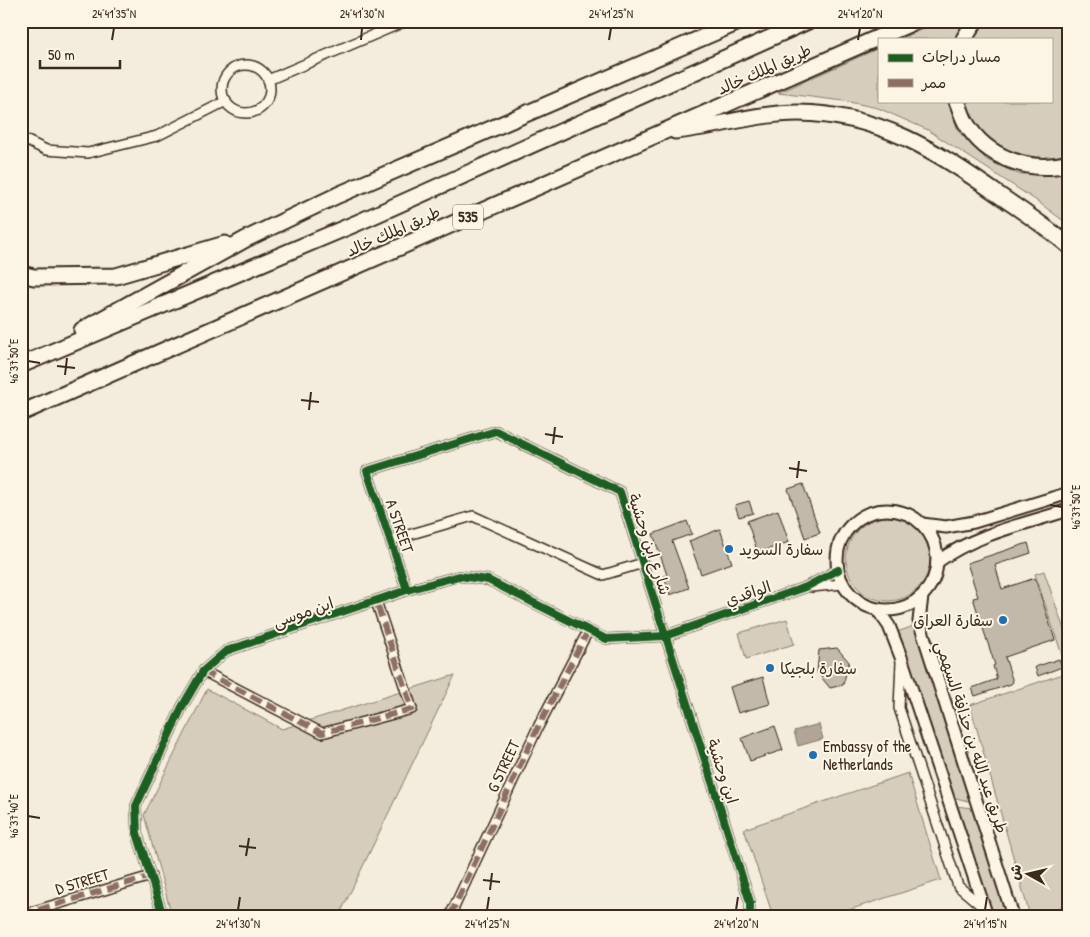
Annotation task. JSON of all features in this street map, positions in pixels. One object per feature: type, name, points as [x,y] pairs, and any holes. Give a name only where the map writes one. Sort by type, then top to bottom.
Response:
[{"type":"highway","points":[[21,365],[246,239],[338,195],[741,21]]},
{"type":"highway","name":"طريق الملك خالد","points":[[21,365],[357,223],[808,21]]},
{"type":"highway","name":"طريق الملك خالد","points":[[21,413],[916,21]]},
{"type":"highway","points":[[965,38],[974,21]]},
{"type":"highway","points":[[957,102],[966,124],[984,145],[1005,158],[1035,167],[1069,163]]},
{"type":"highway","points":[[661,133],[707,128],[755,117],[797,113],[833,115],[863,122],[902,134],[960,168],[1054,233],[1069,246]]},
{"type":"highway","points":[[21,274],[34,277],[116,276],[246,239]]},
{"type":"street","points":[[268,80],[406,21]]},
{"type":"street","points":[[251,66],[264,73],[268,80],[269,96],[260,108],[253,112],[238,112],[226,102],[222,86],[229,72],[235,68],[251,66]]},
{"type":"street","points":[[21,138],[46,150],[88,154],[157,136],[226,102]]},
{"type":"street","name":"شارع ابن وحشية","points":[[367,471],[496,431],[620,492],[665,636]]},
{"type":"street","name":"A STREET","points":[[367,471],[407,590]]},
{"type":"street","points":[[922,524],[946,527],[974,522],[1068,493]]},
{"type":"street","points":[[937,562],[954,549],[972,540],[1069,510]]},
{"type":"street","points":[[878,511],[894,511],[909,515],[922,524],[933,542],[937,562],[933,580],[922,596],[909,605],[893,610],[877,609],[863,604],[852,596],[843,584],[838,570],[837,554],[842,539],[851,526],[863,516],[878,511]]},
{"type":"street","points":[[391,540],[473,516],[603,575],[643,563]]},
{"type":"street","name":"الواقدي","points":[[665,636],[806,587],[838,570]]},
{"type":"street","name":"ابن موسى","points":[[164,916],[137,833],[136,806],[182,707],[203,671],[226,651],[407,590],[459,576],[488,580],[606,639],[665,636]]},
{"type":"street","points":[[806,587],[843,584]]},
{"type":"street","name":"طريق عبد الله بن حذافة السهمي","points":[[922,596],[919,621],[1012,916]]},
{"type":"street","points":[[203,671],[322,733],[412,709],[376,602]]},
{"type":"street","points":[[877,609],[889,626],[901,657],[986,912]]},
{"type":"street","name":"G STREET","points":[[450,916],[537,729],[588,630]]},
{"type":"street","name":"ابن وحشية","points":[[665,636],[750,902],[750,916]]},
{"type":"street","points":[[901,657],[899,708],[958,886],[986,912]]},
{"type":"street","name":"D STREET","points":[[21,915],[151,876]]},
{"type":"shaded area","points":[[940,21],[966,21],[957,38],[903,38]]},
{"type":"shaded area","points":[[985,21],[1069,21],[1069,155],[1044,159],[1019,156],[1007,152],[986,138],[975,126],[963,102],[1052,102],[1052,38],[973,38]]},
{"type":"shaded area","points":[[878,48],[878,102],[949,102],[958,131],[987,160],[1018,174],[1054,173],[1069,168],[1069,225],[1037,201],[928,130],[878,108],[844,101],[778,93]]},
{"type":"shaded area","points":[[888,517],[911,524],[923,536],[930,559],[923,582],[911,594],[888,601],[865,594],[853,582],[846,559],[853,536],[865,524]]},
{"type":"shaded area","points":[[1044,571],[1069,644],[1067,670],[1035,574]]},
{"type":"shaded area","points":[[787,619],[794,644],[746,659],[739,633]]},
{"type":"shaded area","points":[[914,626],[972,802],[952,797],[897,632]]},
{"type":"shaded area","points":[[1069,672],[1069,905],[1030,916],[970,705]]},
{"type":"shaded area","points":[[455,675],[339,916],[172,916],[144,815],[207,689],[282,729]]},
{"type":"shaded area","points":[[819,724],[823,739],[798,746],[794,731]]},
{"type":"shaded area","points":[[908,773],[941,880],[830,916],[773,916],[744,829]]},
{"type":"shaded area","points":[[955,806],[973,808],[1007,916],[991,916]]},
{"type":"building","points":[[803,484],[820,533],[805,538],[788,489]]},
{"type":"building","points":[[749,501],[753,513],[739,517],[735,505]]},
{"type":"building","points":[[778,510],[789,542],[758,553],[747,521]]},
{"type":"building","points":[[687,521],[692,534],[672,541],[689,588],[670,595],[664,576],[667,575],[653,534]]},
{"type":"building","points":[[720,529],[732,563],[701,574],[689,541]]},
{"type":"building","points":[[1028,543],[1031,553],[995,565],[1002,589],[1035,578],[1055,640],[1005,657],[1013,682],[975,696],[972,688],[997,679],[993,666],[995,665],[973,598],[978,597],[967,563]]},
{"type":"building","points":[[837,648],[849,662],[843,685],[830,688],[817,672],[819,650]]},
{"type":"building","points":[[1059,659],[1062,667],[1038,676],[1035,667]]},
{"type":"building","points":[[763,677],[770,704],[738,713],[730,687]]},
{"type":"building","points":[[775,726],[783,750],[750,761],[742,738]]},
{"type":"marked path","points":[[203,671],[322,733],[412,709],[376,601]]},
{"type":"marked path","points":[[450,916],[537,729],[588,631]]},
{"type":"marked path","points":[[21,915],[151,876]]},
{"type":"cycle path","points":[[407,590],[367,471],[496,431],[620,492],[750,902],[750,916]]},
{"type":"cycle path","points":[[163,916],[137,833],[136,806],[182,707],[203,671],[226,651],[407,590],[459,576],[488,580],[606,639],[665,636],[806,587],[838,570]]},
{"type":"place","name":"سفارة السويد","points":[[729,549]]},
{"type":"place","name":"سفارة العراق","points":[[1003,620]]},
{"type":"place","name":"سفارة بلجيكا","points":[[770,668]]},
{"type":"place","name":"Embassy of the Netherlands","points":[[813,755]]}]
